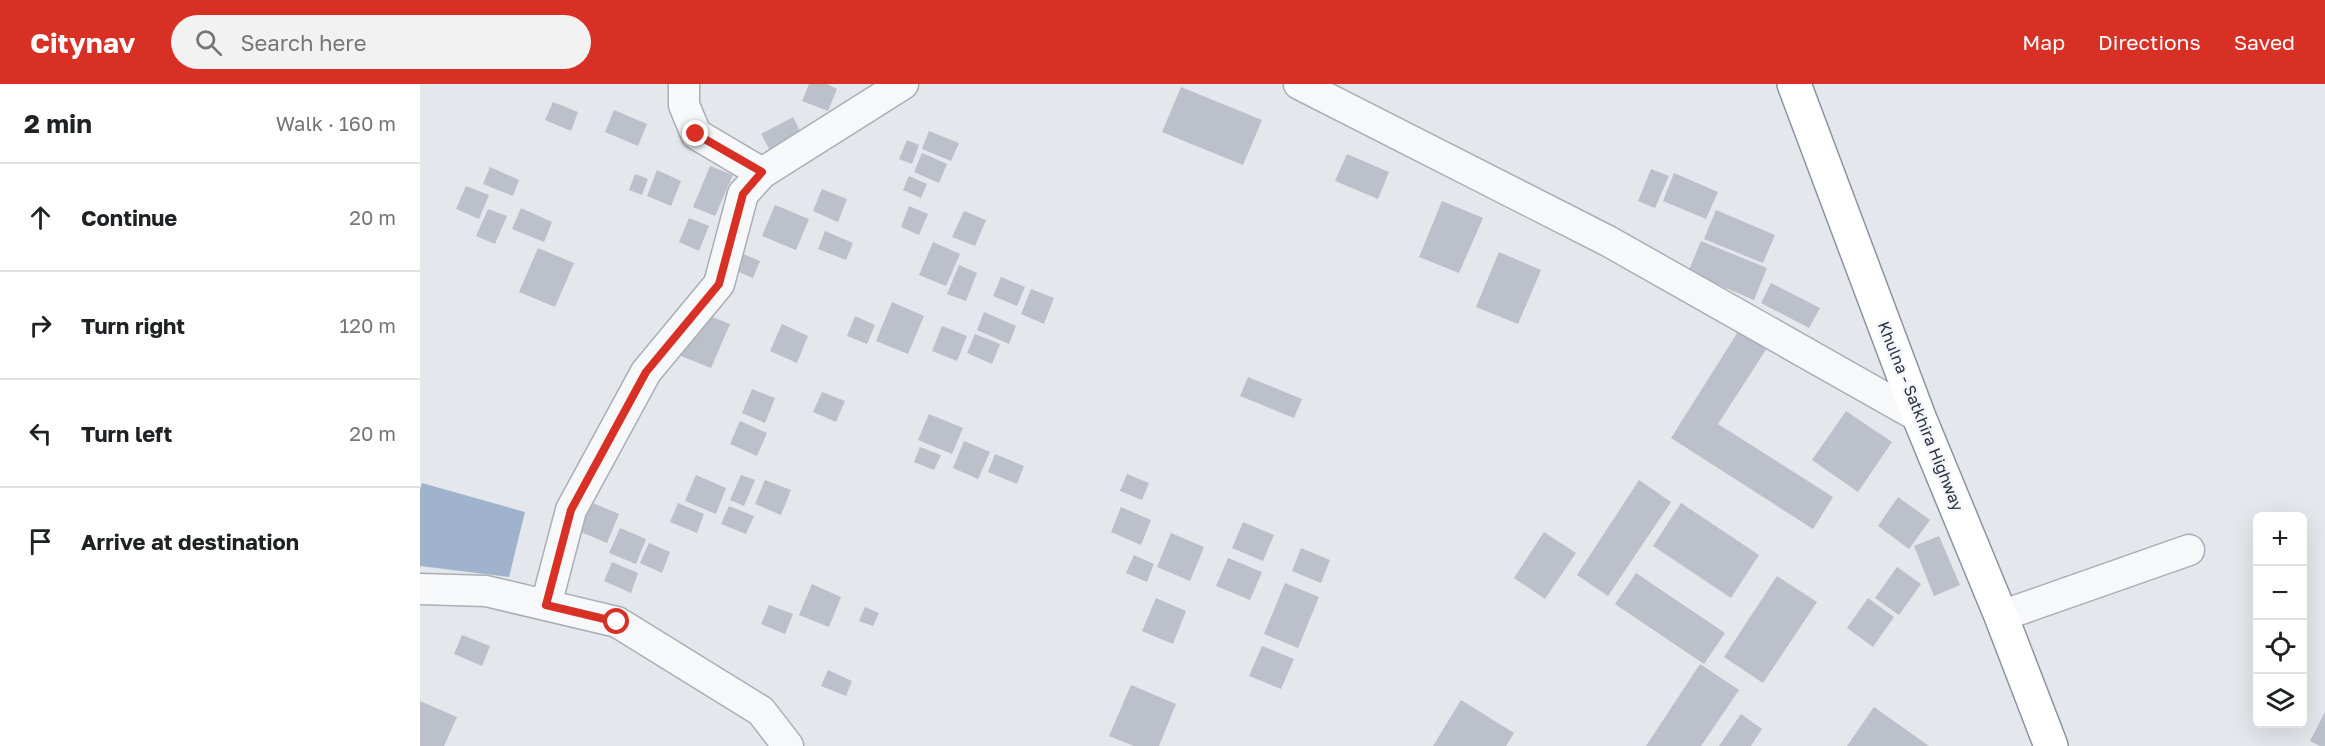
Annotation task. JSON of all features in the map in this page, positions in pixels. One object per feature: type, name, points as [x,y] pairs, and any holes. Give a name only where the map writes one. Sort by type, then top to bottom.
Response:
[{"type":"highway","name":"Khulna - Satkhira Highway","points":[[1794,84],[1919,417],[2001,616],[2051,746]]},
{"type":"street","points":[[684,84],[684,105],[696,134],[762,172]]},
{"type":"street","points":[[546,605],[571,510],[646,372],[719,284],[743,194],[762,172],[903,84]]},
{"type":"street","points":[[1299,84],[1608,241],[1919,417]]},
{"type":"street","points":[[2001,616],[2190,550]]},
{"type":"street","points":[[420,589],[486,591],[617,622],[761,711],[788,746]]},
{"type":"water","points":[[422,483],[525,512],[509,577],[420,566],[420,490]]},
{"type":"building","points":[[809,84],[827,84],[837,89],[828,111],[802,101]]},
{"type":"building","points":[[1181,87],[1262,120],[1243,165],[1162,132]]},
{"type":"building","points":[[553,102],[578,112],[571,131],[545,120]]},
{"type":"building","points":[[614,110],[647,124],[638,146],[605,132]]},
{"type":"building","points":[[793,117],[803,137],[772,154],[761,134]]},
{"type":"building","points":[[929,131],[959,143],[951,161],[922,149]]},
{"type":"building","points":[[907,140],[919,145],[912,164],[899,159]]},
{"type":"building","points":[[922,153],[947,164],[939,183],[914,172]]},
{"type":"building","points":[[1347,154],[1389,172],[1378,199],[1335,181]]},
{"type":"building","points":[[710,166],[733,175],[715,216],[693,207]]},
{"type":"building","points":[[490,167],[519,180],[513,196],[483,184]]},
{"type":"building","points":[[1651,169],[1669,176],[1655,208],[1638,201]]},
{"type":"building","points":[[657,170],[681,181],[671,206],[647,196]]},
{"type":"building","points":[[1674,173],[1718,192],[1706,219],[1663,201]]},
{"type":"building","points":[[635,174],[648,179],[642,195],[629,190]]},
{"type":"building","points":[[909,176],[927,184],[921,198],[903,190]]},
{"type":"building","points":[[466,186],[489,195],[479,219],[456,209]]},
{"type":"building","points":[[822,189],[847,199],[838,222],[813,211]]},
{"type":"building","points":[[1442,201],[1483,218],[1459,273],[1419,257]]},
{"type":"building","points":[[775,205],[809,219],[796,250],[762,236]]},
{"type":"building","points":[[909,206],[928,214],[919,235],[901,227]]},
{"type":"building","points":[[521,208],[552,222],[544,242],[512,229]]},
{"type":"building","points":[[488,209],[507,216],[495,244],[476,236]]},
{"type":"building","points":[[1716,210],[1775,235],[1763,263],[1704,239]]},
{"type":"building","points":[[964,211],[986,220],[975,246],[952,237]]},
{"type":"building","points":[[689,218],[709,226],[699,251],[679,242]]},
{"type":"building","points":[[825,231],[853,243],[846,260],[818,249]]},
{"type":"building","points":[[1701,241],[1767,268],[1754,300],[1688,272]]},
{"type":"building","points":[[933,242],[960,254],[946,286],[919,275]]},
{"type":"building","points":[[538,248],[574,263],[555,307],[519,292]]},
{"type":"building","points":[[736,251],[760,261],[753,278],[729,268]]},
{"type":"building","points":[[1499,252],[1541,270],[1518,324],[1476,307]]},
{"type":"building","points":[[959,265],[977,273],[966,301],[947,294]]},
{"type":"building","points":[[1001,277],[1025,287],[1017,306],[993,296]]},
{"type":"building","points":[[1771,283],[1820,308],[1809,328],[1761,303]]},
{"type":"building","points":[[1031,289],[1054,298],[1044,324],[1021,314]]},
{"type":"building","points":[[892,302],[924,316],[908,354],[876,341]]},
{"type":"building","points":[[700,312],[730,324],[711,368],[681,356]]},
{"type":"building","points":[[984,312],[1016,326],[1009,344],[977,330]]},
{"type":"building","points":[[855,316],[875,325],[867,344],[847,336]]},
{"type":"building","points":[[782,324],[808,336],[797,363],[770,351]]},
{"type":"building","points":[[942,326],[967,336],[957,361],[932,351]]},
{"type":"building","points":[[1741,327],[1769,345],[1718,424],[1833,497],[1813,529],[1671,438]]},
{"type":"building","points":[[975,334],[1000,344],[992,364],[967,353]]},
{"type":"building","points":[[1248,377],[1302,399],[1294,418],[1240,396]]},
{"type":"building","points":[[752,389],[775,398],[765,423],[742,413]]},
{"type":"building","points":[[822,392],[845,401],[836,422],[813,412]]},
{"type":"building","points":[[1846,411],[1892,442],[1858,492],[1812,460]]},
{"type":"building","points":[[929,414],[963,428],[952,454],[918,440]]},
{"type":"building","points":[[740,421],[767,433],[757,456],[730,444]]},
{"type":"building","points":[[964,441],[990,452],[978,479],[953,468]]},
{"type":"building","points":[[920,447],[941,455],[934,470],[914,462]]},
{"type":"building","points":[[995,454],[1024,466],[1017,484],[988,472]]},
{"type":"building","points":[[1127,474],[1149,483],[1142,500],[1120,491]]},
{"type":"building","points":[[696,475],[726,488],[716,514],[685,501]]},
{"type":"building","points":[[741,475],[755,480],[744,506],[730,500]]},
{"type":"building","points":[[765,480],[791,490],[781,515],[755,504]]},
{"type":"building","points":[[1639,480],[1671,502],[1608,596],[1577,575]]},
{"type":"building","points":[[1898,497],[1930,520],[1909,549],[1878,526]]},
{"type":"building","points":[[588,501],[619,514],[607,543],[576,530]]},
{"type":"building","points":[[678,503],[704,514],[697,533],[670,522]]},
{"type":"building","points":[[1681,503],[1759,555],[1731,598],[1653,546]]},
{"type":"building","points":[[729,506],[754,516],[746,534],[721,524]]},
{"type":"building","points":[[1121,507],[1151,520],[1141,545],[1111,532]]},
{"type":"building","points":[[1243,522],[1274,535],[1263,561],[1232,548]]},
{"type":"building","points":[[620,528],[646,539],[636,564],[609,553]]},
{"type":"building","points":[[1544,532],[1576,553],[1545,599],[1514,578]]},
{"type":"building","points":[[1171,533],[1204,547],[1190,581],[1157,567]]},
{"type":"building","points":[[1939,536],[1960,585],[1934,596],[1914,546]]},
{"type":"building","points":[[649,543],[670,552],[662,573],[640,563]]},
{"type":"building","points":[[1301,548],[1330,560],[1321,583],[1292,571]]},
{"type":"building","points":[[1134,555],[1154,564],[1147,582],[1126,573]]},
{"type":"building","points":[[1228,558],[1262,572],[1250,600],[1216,586]]},
{"type":"building","points":[[612,562],[638,573],[631,593],[604,581]]},
{"type":"building","points":[[1897,567],[1921,584],[1899,615],[1875,598]]},
{"type":"building","points":[[1636,573],[1725,633],[1704,664],[1615,604]]},
{"type":"building","points":[[1777,576],[1817,602],[1763,683],[1724,657]]},
{"type":"building","points":[[1285,583],[1319,597],[1298,648],[1264,634]]},
{"type":"building","points":[[812,584],[841,597],[829,627],[799,615]]},
{"type":"building","points":[[1156,598],[1186,611],[1173,644],[1142,631]]},
{"type":"building","points":[[1868,598],[1894,617],[1873,647],[1847,628]]},
{"type":"building","points":[[769,605],[793,614],[785,634],[761,624]]},
{"type":"building","points":[[865,607],[879,613],[873,626],[859,621]]},
{"type":"building","points":[[462,635],[490,646],[482,666],[454,654]]},
{"type":"building","points":[[1262,646],[1294,659],[1281,689],[1249,676]]},
{"type":"building","points":[[1700,664],[1739,690],[1701,746],[1646,746]]},
{"type":"building","points":[[828,670],[852,681],[846,696],[821,686]]},
{"type":"building","points":[[1131,685],[1176,704],[1159,746],[1134,746],[1109,736]]},
{"type":"building","points":[[1461,700],[1514,733],[1506,746],[1433,746]]},
{"type":"building","points":[[420,701],[457,717],[444,746],[420,746]]},
{"type":"building","points":[[1874,707],[1929,746],[1847,746]]},
{"type":"building","points":[[2325,712],[2325,746],[2320,746],[2310,741]]},
{"type":"building","points":[[1741,714],[1762,729],[1751,746],[1719,746]]},
{"type":"route","points":[[617,622],[546,605],[571,510],[646,372],[719,284],[743,194],[762,172],[696,134]]}]
